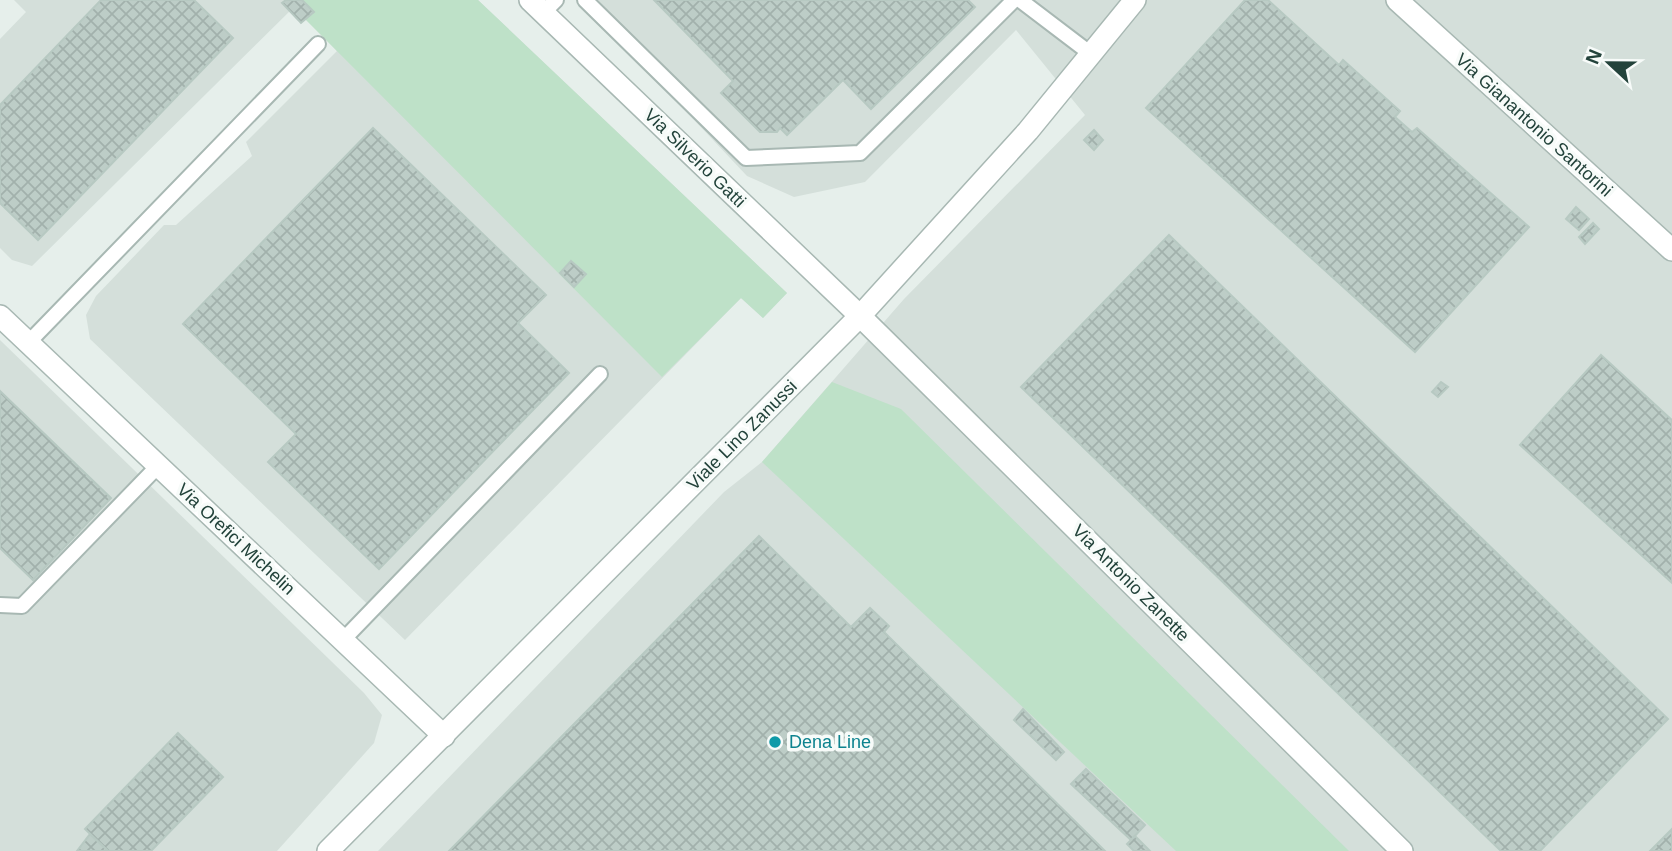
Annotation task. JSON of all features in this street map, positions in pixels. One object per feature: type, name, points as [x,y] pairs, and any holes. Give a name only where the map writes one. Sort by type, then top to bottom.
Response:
[{"type":"street","name":"Viale Lino Zanussi","points":[[328,851],[860,316],[1028,131],[1135,0]]},
{"type":"street","name":"Via Gianantonio Santorini","points":[[1397,0],[1672,250]]},
{"type":"street","name":"Via Silverio Gatti","points":[[543,4],[860,316]]},
{"type":"street","name":"Via Orefici Michelin","points":[[0,316],[444,736]]},
{"type":"street","name":"Via Antonio Zanette","points":[[860,316],[1402,851]]},
{"type":"lane","points":[[584,0],[746,158],[860,153],[1014,0]]},
{"type":"lane","points":[[1020,0],[1091,54]]},
{"type":"lane","points":[[28,343],[318,44]]},
{"type":"lane","points":[[343,640],[600,373]]},
{"type":"lane","points":[[0,605],[22,606],[158,466]]},
{"type":"shaded area","points":[[14,0],[478,0],[787,293],[763,318],[741,298],[405,640],[90,339],[86,315],[96,296],[164,225],[176,225],[252,156],[246,142],[337,51],[296,5],[32,266],[12,260],[0,248],[0,39],[26,12]]},
{"type":"shaded area","points":[[581,0],[1672,0],[1672,851],[378,851],[724,492],[762,462],[904,299],[1085,115],[1016,30],[865,182],[794,197],[747,176]]},
{"type":"shaded area","points":[[0,340],[364,693],[382,715],[374,743],[277,851],[0,851]]},
{"type":"green space","points":[[286,0],[478,0],[787,293],[763,318],[741,298],[662,377]]},
{"type":"green space","points":[[832,382],[901,409],[1349,851],[1176,851],[762,462]]},
{"type":"building","points":[[101,0],[194,0],[233,38],[38,240],[0,203],[0,105]]},
{"type":"building","points":[[286,0],[302,0],[314,12],[301,23],[282,3]]},
{"type":"building","points":[[654,0],[968,0],[975,7],[871,109],[843,80],[787,135],[780,128],[777,132],[760,132],[721,93],[733,81]]},
{"type":"building","points":[[1245,0],[1268,0],[1339,65],[1343,60],[1400,111],[1395,117],[1412,132],[1417,128],[1529,227],[1415,352],[1146,108]]},
{"type":"building","points":[[373,128],[546,295],[518,323],[569,373],[379,569],[268,462],[296,434],[183,324]]},
{"type":"building","points":[[1094,130],[1103,140],[1094,150],[1084,140]]},
{"type":"building","points":[[1576,207],[1589,219],[1579,230],[1566,219]]},
{"type":"building","points":[[1593,223],[1599,229],[1585,244],[1579,237]]},
{"type":"building","points":[[1169,235],[1668,719],[1540,851],[1501,851],[1021,387]]},
{"type":"building","points":[[571,261],[586,274],[574,287],[560,273]]},
{"type":"building","points":[[1601,355],[1672,420],[1672,583],[1520,445]]},
{"type":"building","points":[[1441,382],[1448,387],[1438,397],[1432,392]]},
{"type":"building","points":[[0,391],[111,498],[33,580],[0,548]]},
{"type":"building","name":"Dena Line","points":[[759,536],[851,627],[870,608],[889,626],[884,632],[1105,851],[449,851]]},
{"type":"building","points":[[1023,709],[1064,752],[1056,760],[1014,720]]},
{"type":"building","points":[[178,733],[223,777],[151,851],[108,851],[85,829]]},
{"type":"building","points":[[1086,769],[1145,825],[1131,840],[1071,784]]},
{"type":"building","points":[[1672,829],[1672,851],[1650,851]]},
{"type":"building","points":[[90,834],[108,851],[77,851]]},
{"type":"building","points":[[1135,836],[1150,851],[1134,851],[1127,844]]},
{"type":"place","name":"Dena Line","points":[[775,742]]}]
